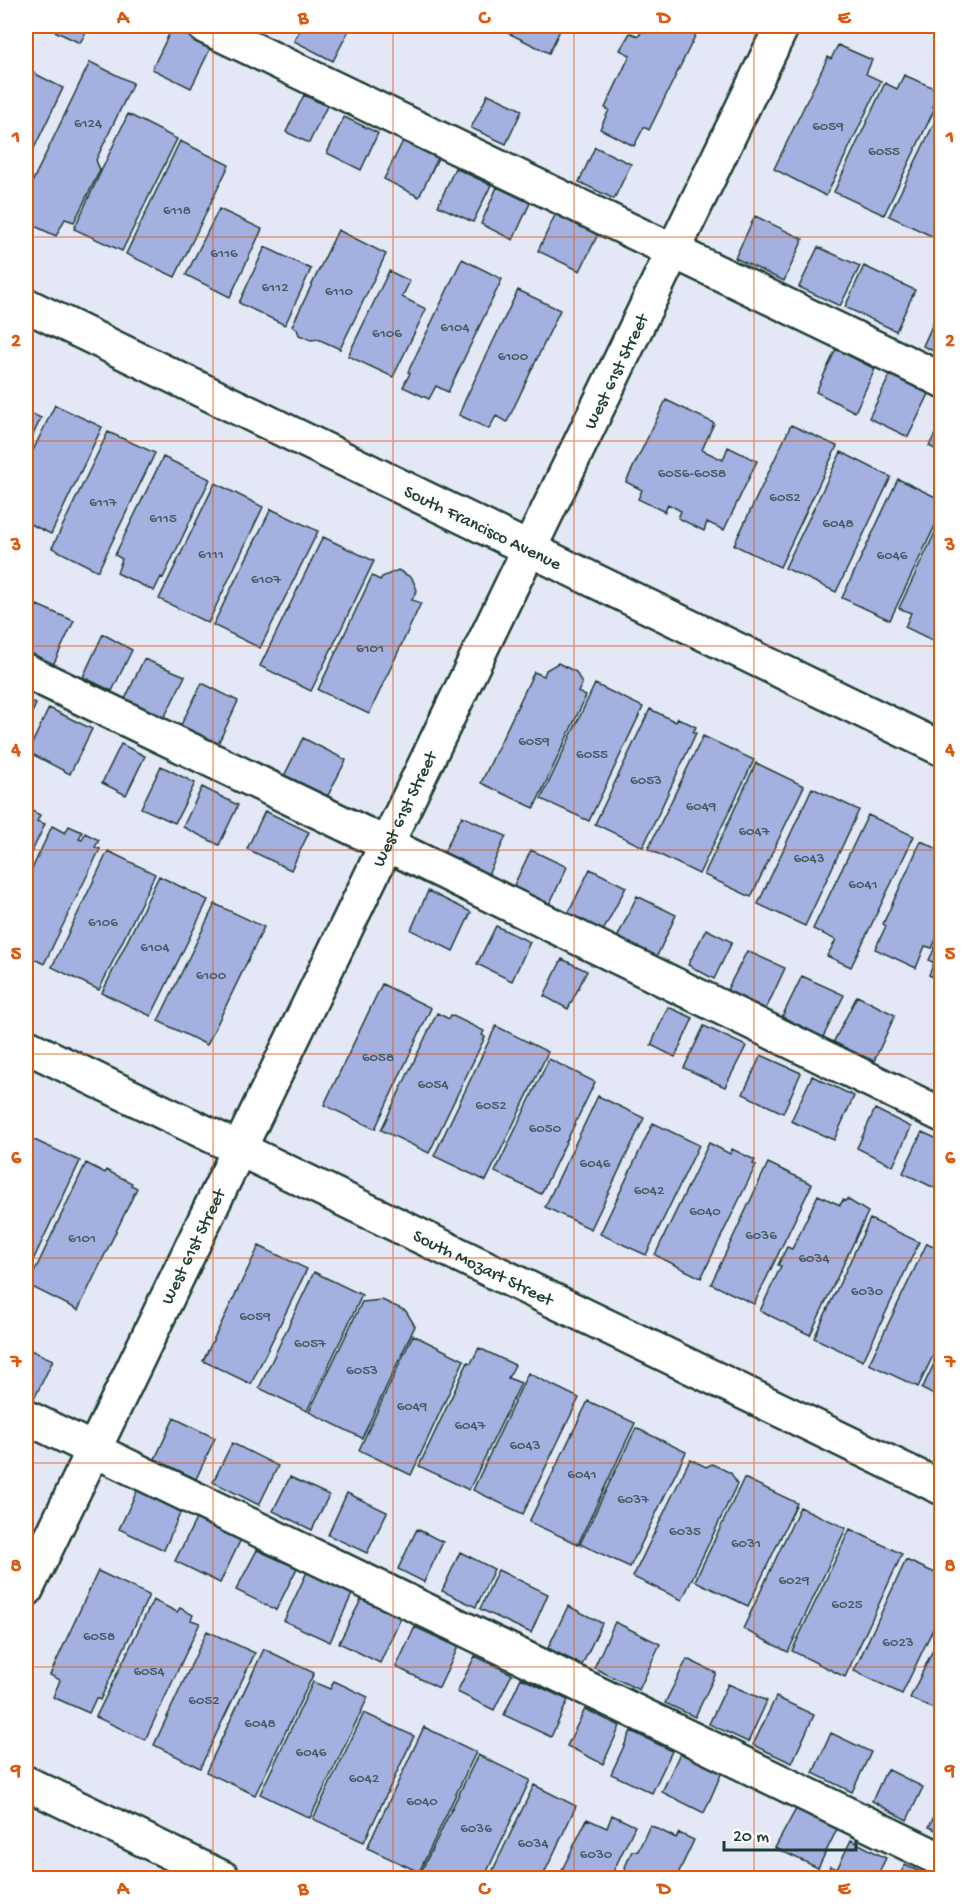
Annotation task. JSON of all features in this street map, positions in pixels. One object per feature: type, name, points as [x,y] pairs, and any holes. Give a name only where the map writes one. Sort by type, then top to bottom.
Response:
[{"type":"street","points":[[204,26],[942,380]]},
{"type":"street","name":"West 61st Street","points":[[26,1590],[782,26]]},
{"type":"street","name":"South Francisco Avenue","points":[[26,305],[942,749]]},
{"type":"street","points":[[26,671],[942,1115]]},
{"type":"street","name":"South Mozart Street","points":[[26,1046],[942,1488]]},
{"type":"street","points":[[26,1417],[942,1860]]},
{"type":"street","points":[[26,1783],[223,1878]]},
{"type":"building","points":[[44,26],[89,26],[80,43]]},
{"type":"building","points":[[302,26],[351,26],[333,61],[294,41]]},
{"type":"building","points":[[510,26],[562,26],[549,53],[506,32]]},
{"type":"building","points":[[644,26],[700,26],[649,130],[644,127],[634,146],[600,129],[609,110],[605,108],[630,55],[620,50],[630,33],[639,36]]},
{"type":"building","points":[[172,28],[211,47],[191,88],[152,69]]},
{"type":"building","points":[[838,45],[872,60],[866,74],[881,81],[826,196],[774,169],[828,57],[831,59]]},
{"type":"building","points":[[90,62],[133,83],[96,160],[100,170],[74,222],[65,219],[56,236],[26,222],[33,203],[26,199],[26,195]]},
{"type":"building","points":[[26,69],[63,88],[26,165]]},
{"type":"building","points":[[904,75],[941,91],[884,215],[834,192],[885,83],[897,89]]},
{"type":"building","points":[[488,94],[522,110],[506,144],[471,128]]},
{"type":"building","points":[[304,95],[327,106],[309,143],[286,132]]},
{"type":"building","points":[[942,107],[942,232],[938,239],[889,216]]},
{"type":"building","points":[[128,114],[177,139],[122,251],[74,229]]},
{"type":"building","points":[[344,117],[378,133],[361,170],[327,153]]},
{"type":"building","points":[[180,141],[229,165],[175,277],[126,254]]},
{"type":"building","points":[[403,141],[438,158],[419,197],[384,179]]},
{"type":"building","points":[[595,147],[631,164],[614,199],[579,182]]},
{"type":"building","points":[[455,168],[491,185],[473,222],[438,206]]},
{"type":"building","points":[[497,187],[530,203],[513,240],[481,224]]},
{"type":"building","points":[[219,209],[262,229],[230,297],[186,275]]},
{"type":"building","points":[[557,211],[599,232],[580,271],[538,251]]},
{"type":"building","points":[[755,216],[803,239],[784,281],[735,258]]},
{"type":"building","points":[[338,230],[386,254],[340,349],[318,339],[311,340],[299,335],[297,329],[292,326]]},
{"type":"building","points":[[265,247],[311,269],[285,325],[239,303]]},
{"type":"building","points":[[818,247],[860,266],[840,306],[799,287]]},
{"type":"building","points":[[462,259],[502,279],[448,392],[436,386],[429,399],[403,387]]},
{"type":"building","points":[[864,266],[915,290],[896,331],[845,307]]},
{"type":"building","points":[[389,271],[410,281],[402,297],[426,309],[393,377],[348,356]]},
{"type":"building","points":[[518,290],[560,310],[507,422],[496,416],[489,429],[459,415]]},
{"type":"building","points":[[942,308],[942,355],[923,346]]},
{"type":"building","points":[[836,349],[875,369],[855,412],[816,392]]},
{"type":"building","points":[[890,375],[929,394],[908,437],[869,418]]},
{"type":"building","points":[[666,400],[714,423],[702,450],[723,460],[728,447],[757,461],[724,530],[707,522],[704,531],[678,518],[681,511],[668,504],[665,512],[638,499],[642,490],[626,482]]},
{"type":"building","points":[[55,405],[102,427],[51,534],[26,522],[26,465]]},
{"type":"building","points":[[26,411],[41,418],[26,449]]},
{"type":"building","points":[[942,420],[942,453],[929,446]]},
{"type":"building","points":[[791,425],[837,446],[780,567],[734,545]]},
{"type":"building","points":[[108,432],[155,453],[98,571],[52,548]]},
{"type":"building","points":[[841,452],[891,477],[836,592],[785,568]]},
{"type":"building","points":[[163,457],[210,479],[163,578],[161,577],[154,591],[117,573],[122,559],[115,555]]},
{"type":"building","points":[[898,479],[942,500],[942,511],[890,620],[842,598]]},
{"type":"building","points":[[215,483],[263,507],[208,623],[159,599]]},
{"type":"building","points":[[271,509],[318,531],[260,648],[213,625]]},
{"type":"building","points":[[942,518],[942,641],[940,644],[905,627],[911,613],[899,608]]},
{"type":"building","points":[[323,537],[374,561],[311,691],[260,666]]},
{"type":"building","points":[[398,570],[412,578],[417,590],[412,600],[421,603],[369,714],[318,690],[372,576],[380,580]]},
{"type":"building","points":[[37,605],[74,621],[53,665],[26,652],[26,627]]},
{"type":"building","points":[[103,634],[132,650],[112,691],[83,677]]},
{"type":"building","points":[[144,659],[185,676],[164,718],[125,699]]},
{"type":"building","points":[[558,663],[576,672],[582,684],[578,692],[586,696],[534,808],[481,783],[534,672],[544,676],[546,670]]},
{"type":"building","points":[[202,683],[238,701],[217,746],[180,727]]},
{"type":"building","points":[[595,684],[643,707],[589,821],[541,799]]},
{"type":"building","points":[[26,699],[36,704],[26,726]]},
{"type":"building","points":[[49,708],[92,729],[70,774],[28,752]]},
{"type":"building","points":[[650,709],[676,722],[678,718],[696,727],[693,732],[696,733],[643,847],[595,824]]},
{"type":"building","points":[[703,736],[754,760],[699,874],[648,849]]},
{"type":"building","points":[[303,738],[346,760],[324,803],[281,782]]},
{"type":"building","points":[[121,744],[145,756],[126,795],[102,783]]},
{"type":"building","points":[[756,763],[804,786],[751,897],[704,875]]},
{"type":"building","points":[[161,766],[195,783],[175,823],[141,808]]},
{"type":"building","points":[[202,787],[238,805],[219,845],[183,827]]},
{"type":"building","points":[[812,788],[859,810],[805,926],[758,904]]},
{"type":"building","points":[[26,808],[40,815],[37,821],[45,824],[26,864]]},
{"type":"building","points":[[265,811],[309,832],[291,870],[247,849]]},
{"type":"building","points":[[868,815],[914,836],[851,967],[827,956],[836,940],[813,929]]},
{"type":"building","points":[[462,816],[506,836],[486,879],[441,858]]},
{"type":"building","points":[[52,826],[65,833],[69,826],[82,832],[79,839],[82,840],[85,833],[99,840],[95,847],[100,849],[44,964],[26,955],[26,882]]},
{"type":"building","points":[[921,841],[942,851],[942,927],[932,948],[925,946],[916,968],[875,949],[886,926],[883,924]]},
{"type":"building","points":[[531,850],[567,867],[549,905],[513,887]]},
{"type":"building","points":[[108,851],[155,874],[99,990],[52,967]]},
{"type":"building","points":[[590,869],[626,887],[603,931],[568,914]]},
{"type":"building","points":[[159,876],[208,900],[151,1016],[102,993]]},
{"type":"building","points":[[428,891],[471,912],[453,951],[411,930]]},
{"type":"building","points":[[637,896],[676,915],[656,958],[617,938]]},
{"type":"building","points":[[215,904],[264,927],[207,1045],[158,1021]]},
{"type":"building","points":[[496,926],[530,942],[512,981],[477,964]]},
{"type":"building","points":[[706,929],[732,942],[714,979],[688,965]]},
{"type":"building","points":[[942,933],[942,981],[929,975],[934,963],[929,960]]},
{"type":"building","points":[[747,951],[785,968],[766,1009],[727,990]]},
{"type":"building","points":[[562,959],[587,971],[568,1009],[544,996]]},
{"type":"building","points":[[802,976],[844,995],[823,1037],[782,1017]]},
{"type":"building","points":[[382,984],[431,1008],[375,1129],[324,1105]]},
{"type":"building","points":[[857,996],[895,1015],[874,1061],[833,1043]]},
{"type":"building","points":[[668,1007],[693,1018],[675,1057],[651,1045]]},
{"type":"building","points":[[437,1013],[449,1019],[451,1015],[484,1031],[482,1035],[485,1037],[429,1153],[381,1130]]},
{"type":"building","points":[[496,1026],[548,1052],[486,1181],[434,1156]]},
{"type":"building","points":[[704,1026],[746,1046],[725,1087],[684,1068]]},
{"type":"building","points":[[761,1055],[801,1073],[783,1113],[743,1094]]},
{"type":"building","points":[[549,1059],[595,1082],[541,1194],[495,1172]]},
{"type":"building","points":[[812,1076],[854,1096],[834,1140],[791,1121]]},
{"type":"building","points":[[598,1096],[644,1118],[591,1229],[545,1207]]},
{"type":"building","points":[[875,1109],[911,1127],[893,1166],[857,1148]]},
{"type":"building","points":[[653,1123],[699,1145],[646,1255],[600,1234]]},
{"type":"building","points":[[922,1132],[942,1141],[941,1191],[903,1173]]},
{"type":"building","points":[[32,1139],[80,1161],[26,1275],[26,1154]]},
{"type":"building","points":[[709,1143],[730,1154],[732,1149],[755,1160],[753,1164],[756,1165],[701,1278],[655,1255]]},
{"type":"building","points":[[86,1163],[105,1173],[106,1170],[132,1183],[131,1185],[137,1188],[78,1310],[28,1285]]},
{"type":"building","points":[[768,1163],[812,1184],[754,1304],[711,1284]]},
{"type":"building","points":[[818,1195],[840,1205],[843,1200],[847,1199],[868,1212],[810,1335],[760,1311],[781,1266],[778,1265],[787,1247],[792,1249]]},
{"type":"building","points":[[870,1219],[919,1242],[863,1361],[814,1338]]},
{"type":"building","points":[[927,1243],[939,1249],[942,1244],[942,1337],[918,1387],[869,1364]]},
{"type":"building","points":[[259,1246],[307,1269],[251,1384],[203,1361]]},
{"type":"building","points":[[314,1272],[362,1295],[307,1411],[259,1388]]},
{"type":"building","points":[[382,1300],[406,1311],[415,1326],[362,1438],[309,1412],[362,1302]]},
{"type":"building","points":[[413,1335],[464,1360],[411,1475],[359,1450]]},
{"type":"building","points":[[942,1347],[942,1399],[922,1389]]},
{"type":"building","points":[[26,1348],[53,1360],[33,1401],[26,1397]]},
{"type":"building","points":[[479,1348],[515,1365],[508,1378],[521,1383],[469,1490],[419,1466],[468,1362],[471,1363]]},
{"type":"building","points":[[528,1373],[579,1398],[523,1514],[473,1490]]},
{"type":"building","points":[[588,1401],[635,1423],[578,1544],[529,1522]]},
{"type":"building","points":[[174,1418],[215,1438],[196,1479],[155,1459]]},
{"type":"building","points":[[636,1428],[686,1452],[630,1567],[580,1544]]},
{"type":"building","points":[[232,1443],[278,1466],[259,1505],[213,1482]]},
{"type":"building","points":[[690,1459],[706,1467],[712,1464],[731,1473],[737,1484],[682,1600],[633,1577]]},
{"type":"building","points":[[290,1477],[329,1495],[312,1530],[273,1511]]},
{"type":"building","points":[[744,1478],[797,1503],[748,1606],[695,1581]]},
{"type":"building","points":[[139,1487],[183,1507],[164,1550],[119,1529]]},
{"type":"building","points":[[347,1493],[387,1512],[367,1553],[328,1535]]},
{"type":"building","points":[[800,1507],[846,1528],[788,1652],[743,1629]]},
{"type":"building","points":[[197,1517],[241,1539],[220,1583],[175,1561]]},
{"type":"building","points":[[417,1529],[443,1542],[424,1582],[398,1569]]},
{"type":"building","points":[[850,1529],[902,1554],[845,1677],[792,1651]]},
{"type":"building","points":[[257,1550],[297,1568],[276,1610],[236,1590]]},
{"type":"building","points":[[460,1552],[494,1569],[476,1607],[442,1591]]},
{"type":"building","points":[[906,1560],[942,1576],[942,1610],[902,1694],[854,1671]]},
{"type":"building","points":[[498,1570],[548,1594],[531,1633],[480,1609]]},
{"type":"building","points":[[98,1571],[149,1595],[100,1700],[96,1698],[89,1713],[53,1697],[60,1680],[50,1675]]},
{"type":"building","points":[[307,1572],[352,1594],[330,1642],[284,1621]]},
{"type":"building","points":[[362,1598],[401,1617],[380,1663],[339,1643]]},
{"type":"building","points":[[153,1600],[177,1612],[180,1608],[193,1615],[191,1620],[200,1623],[145,1740],[96,1717]]},
{"type":"building","points":[[568,1606],[602,1623],[582,1665],[548,1648]]},
{"type":"building","points":[[615,1622],[660,1644],[639,1690],[594,1668]]},
{"type":"building","points":[[415,1627],[458,1647],[439,1688],[396,1667]]},
{"type":"building","points":[[207,1631],[255,1653],[200,1768],[154,1745]]},
{"type":"building","points":[[942,1631],[942,1713],[910,1698]]},
{"type":"building","points":[[264,1649],[314,1673],[255,1795],[206,1772]]},
{"type":"building","points":[[475,1656],[512,1674],[494,1710],[457,1692]]},
{"type":"building","points":[[687,1659],[716,1673],[695,1717],[665,1703]]},
{"type":"building","points":[[521,1678],[568,1700],[551,1737],[504,1715]]},
{"type":"building","points":[[334,1681],[368,1697],[310,1818],[260,1794],[313,1682],[330,1689]]},
{"type":"building","points":[[728,1684],[767,1701],[748,1742],[709,1724]]},
{"type":"building","points":[[776,1697],[814,1715],[792,1763],[753,1745]]},
{"type":"building","points":[[585,1709],[620,1726],[603,1764],[567,1746]]},
{"type":"building","points":[[364,1713],[414,1736],[364,1842],[313,1819]]},
{"type":"building","points":[[424,1727],[476,1752],[419,1872],[367,1848]]},
{"type":"building","points":[[631,1731],[672,1751],[652,1793],[611,1774]]},
{"type":"building","points":[[831,1733],[871,1752],[852,1792],[813,1773]]},
{"type":"building","points":[[681,1751],[722,1772],[704,1813],[662,1792]]},
{"type":"building","points":[[478,1755],[530,1780],[484,1878],[429,1878],[420,1874]]},
{"type":"building","points":[[887,1769],[923,1787],[907,1820],[872,1801]]},
{"type":"building","points":[[534,1785],[576,1806],[542,1878],[489,1878]]},
{"type":"building","points":[[942,1801],[942,1833],[929,1827]]},
{"type":"building","points":[[796,1809],[837,1829],[818,1868],[775,1848]]},
{"type":"building","points":[[612,1815],[635,1826],[610,1878],[558,1878],[587,1819],[607,1828]]},
{"type":"building","points":[[650,1825],[676,1838],[679,1833],[694,1840],[676,1878],[625,1878],[627,1875],[625,1867],[632,1851],[638,1851]]},
{"type":"building","points":[[851,1840],[886,1858],[876,1878],[832,1878],[833,1876],[827,1874],[830,1866],[837,1869]]},
{"type":"building","points":[[905,1865],[933,1878],[898,1878]]}]
